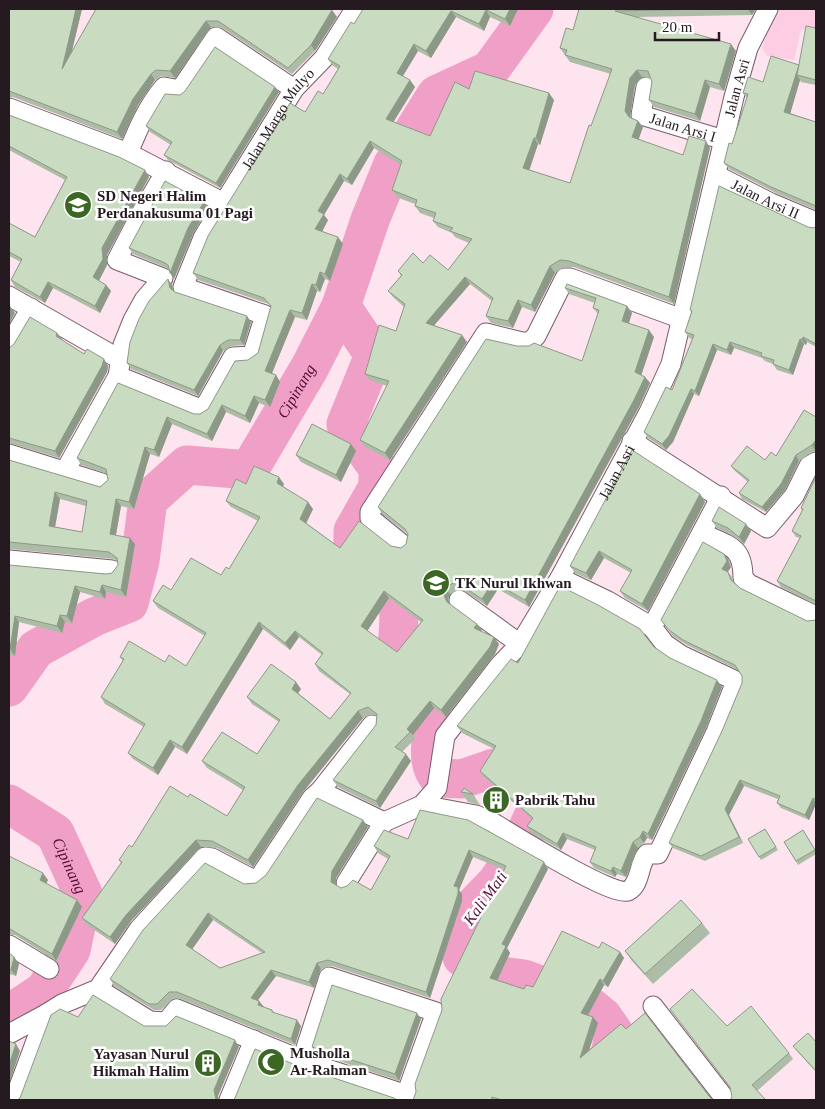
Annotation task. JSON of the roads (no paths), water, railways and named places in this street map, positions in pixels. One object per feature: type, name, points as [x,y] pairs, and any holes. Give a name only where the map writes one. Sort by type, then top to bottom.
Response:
[{"type":"street","name":"Jalan Asri","points":[[384,822],[422,805],[437,788],[445,736],[499,666],[520,644],[560,578],[632,441],[645,421],[671,364],[724,140],[748,48],[768,9]]},
{"type":"street","name":"Jalan Margo Mulyo","points":[[183,287],[203,238],[224,203],[294,89],[324,58],[350,11]]},
{"type":"street","points":[[128,152],[143,117],[153,100],[164,87],[180,90],[216,37],[294,89]]},
{"type":"street","name":"Jalan Arsi I","points":[[646,87],[641,115],[724,140]]},
{"type":"street","points":[[9,108],[128,152],[224,203]]},
{"type":"street","points":[[9,296],[31,308],[120,368],[203,410],[233,357],[252,356],[265,319],[263,314],[183,287],[117,260],[166,171]]},
{"type":"street","name":"Jalan Arsi II","points":[[716,175],[771,203],[816,222]]},
{"type":"street","points":[[65,472],[120,368],[123,345],[133,320],[144,300],[163,278]]},
{"type":"street","points":[[402,544],[370,518],[370,512],[486,333],[522,342],[530,342],[536,336],[564,278],[570,278],[682,320]]},
{"type":"street","points":[[9,346],[31,308]]},
{"type":"street","points":[[632,441],[721,496],[767,528],[794,496],[809,466],[816,462]]},
{"type":"street","points":[[9,454],[102,483]]},
{"type":"street","points":[[652,627],[721,496]]},
{"type":"street","points":[[702,533],[737,551],[742,557],[743,578],[747,583],[816,616]]},
{"type":"street","points":[[9,560],[112,570]]},
{"type":"street","points":[[422,805],[476,815],[592,880],[622,892],[628,891],[634,885],[644,857],[649,853],[658,854],[716,732],[735,684],[732,678],[671,649],[652,627],[608,601],[560,578]]},
{"type":"street","points":[[458,600],[520,644]]},
{"type":"street","points":[[9,1034],[62,1004],[98,989],[139,928],[205,857],[212,858],[254,880],[261,875],[312,798],[326,793],[372,725]]},
{"type":"street","points":[[326,793],[384,822],[346,883]]},
{"type":"street","points":[[9,945],[49,969]]},
{"type":"street","points":[[98,989],[154,1022],[166,1022],[177,1009],[302,1060],[408,1098],[436,1012],[329,977],[302,1060]]},
{"type":"street","points":[[653,1006],[726,1100]]},
{"type":"street","points":[[14,1100],[46,1014]]},
{"type":"street","points":[[229,1100],[254,1040]]},
{"type":"waterway","name":"Cipinang","points":[[9,687],[36,649],[94,617],[129,603],[140,561],[148,500],[187,465],[249,470],[310,367],[341,306],[370,220],[393,164],[436,95],[490,70],[534,9]]},
{"type":"waterway","name":"Kali Mati","points":[[341,306],[374,355],[346,424],[378,468],[378,487],[353,531],[353,552],[384,576],[392,586],[396,597],[399,622],[395,673],[412,695],[424,704],[429,711],[432,728],[430,754],[434,771],[439,778],[462,779],[494,768],[517,763],[532,772],[542,797],[516,854],[497,882],[474,906],[463,926],[457,941],[462,957],[485,974],[524,979],[586,1003],[603,1017],[614,1033],[610,1056],[594,1072],[576,1080],[554,1080],[537,1092],[534,1100]]},
{"type":"waterway","name":"Cipinang","points":[[9,804],[55,833],[83,894],[71,950],[44,991],[9,1014]]},
{"type":"place","name":"SD Negeri Halim Perdanakusuma 01 Pagi","points":[[78,205]]},
{"type":"place","name":"TK Nurul Ikhwan","points":[[436,583]]},
{"type":"place","name":"Pabrik Tahu","points":[[496,800]]},
{"type":"place","name":"Musholla Ar-Rahman","points":[[271,1062]]},
{"type":"place","name":"Yayasan Nurul Hikmah Halim","points":[[208,1063]]}]
